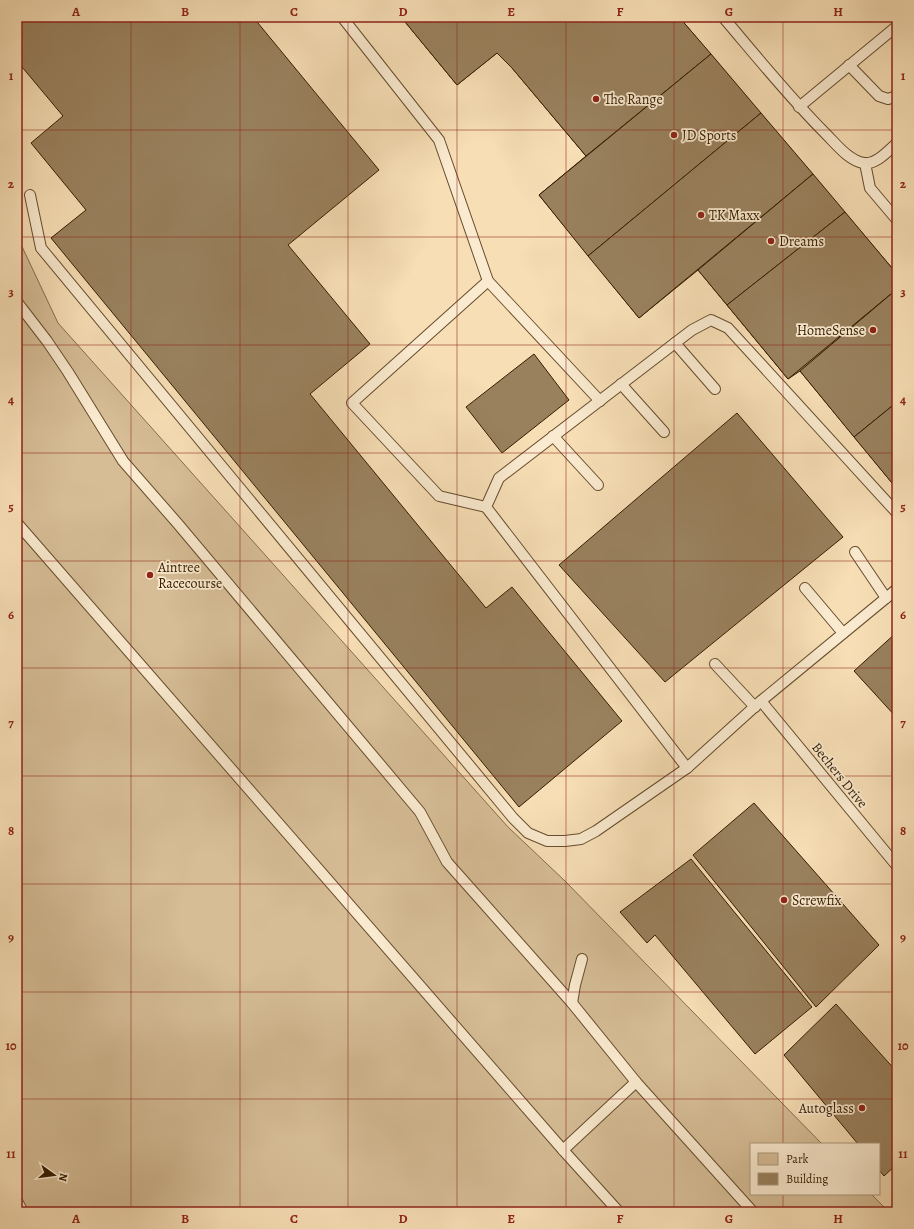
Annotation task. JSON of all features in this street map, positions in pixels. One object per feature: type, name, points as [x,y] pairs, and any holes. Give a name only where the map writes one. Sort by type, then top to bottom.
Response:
[{"type":"lane","points":[[342,17],[438,140],[488,281],[600,401]]},
{"type":"lane","points":[[727,18],[799,107],[845,153],[855,160],[865,163],[876,160],[897,143]]},
{"type":"lane","points":[[799,107],[897,26]]},
{"type":"lane","points":[[849,65],[879,96],[888,99],[897,96]]},
{"type":"lane","points":[[865,163],[870,188],[897,220]]},
{"type":"lane","points":[[30,194],[41,248],[508,812],[528,833],[547,841],[565,841],[581,839],[596,831],[687,768],[758,704],[897,589]]},
{"type":"lane","points":[[488,281],[352,403],[439,496],[486,507],[687,768]]},
{"type":"lane","points":[[17,302],[47,341],[68,372],[123,461],[178,524],[420,812],[447,862],[572,1003],[636,1082],[753,1212]]},
{"type":"lane","points":[[486,507],[499,478],[692,330],[711,320],[728,328],[897,513]]},
{"type":"lane","points":[[675,343],[715,389]]},
{"type":"lane","points":[[621,384],[664,432]]},
{"type":"lane","points":[[553,436],[598,485]]},
{"type":"lane","points":[[17,523],[563,1150],[620,1212]]},
{"type":"lane","points":[[855,552],[886,598]]},
{"type":"lane","points":[[805,588],[843,633]]},
{"type":"lane","name":"Bechers Drive","points":[[715,664],[758,704],[897,866]]},
{"type":"lane","points":[[572,1003],[582,959]]},
{"type":"lane","points":[[563,1150],[636,1082]]},
{"type":"lane","points":[[17,1201],[23,1212]]},
{"type":"green space","name":"Aintree Racecourse","points":[[17,236],[58,323],[508,827],[565,881],[821,1143],[750,1143],[750,1195],[872,1195],[889,1212],[17,1212]]},
{"type":"building","points":[[17,17],[253,17],[379,170],[288,245],[370,344],[310,394],[486,608],[512,587],[622,721],[519,807],[51,238],[86,210],[31,143],[63,116],[17,61]]},
{"type":"building","points":[[401,17],[679,17],[897,274],[897,489],[800,371],[788,379],[698,270],[639,318],[539,195],[586,156],[512,68],[497,53],[457,85]]},
{"type":"building","name":"The Range","points":[[401,17],[679,17],[711,54],[586,156],[512,68],[497,53],[457,85]]},
{"type":"building","name":"JD Sports","points":[[711,54],[761,113],[588,256],[539,195]]},
{"type":"building","name":"TK Maxx","points":[[761,113],[813,174],[639,318],[588,256]]},
{"type":"building","name":"Dreams","points":[[813,174],[845,212],[727,305],[698,270]]},
{"type":"building","points":[[845,212],[897,274],[897,289],[788,379],[727,305]]},
{"type":"building","name":"HomeSense","points":[[897,289],[897,402],[854,437],[800,371]]},
{"type":"building","points":[[534,354],[569,400],[502,453],[466,407]]},
{"type":"building","points":[[897,402],[897,489],[854,437]]},
{"type":"building","points":[[737,413],[843,537],[665,682],[559,565]]},
{"type":"building","points":[[897,632],[897,718],[854,671]]},
{"type":"building","name":"Screwfix","points":[[754,803],[879,945],[816,1007],[693,855]]},
{"type":"building","points":[[691,859],[812,1007],[755,1054],[655,935],[647,943],[620,912]]},
{"type":"building","name":"Autoglass","points":[[836,1004],[897,1072],[897,1164],[884,1176],[880,1171],[880,1143],[857,1143],[784,1055]]},
{"type":"place","name":"The Range","points":[[596,99]]},
{"type":"place","name":"JD Sports","points":[[674,135]]},
{"type":"place","name":"TK Maxx","points":[[701,215]]},
{"type":"place","name":"Dreams","points":[[771,241]]},
{"type":"place","name":"HomeSense","points":[[873,330]]},
{"type":"place","name":"Aintree Racecourse","points":[[150,575]]},
{"type":"place","name":"Screwfix","points":[[784,900]]},
{"type":"place","name":"Autoglass","points":[[862,1108]]}]
